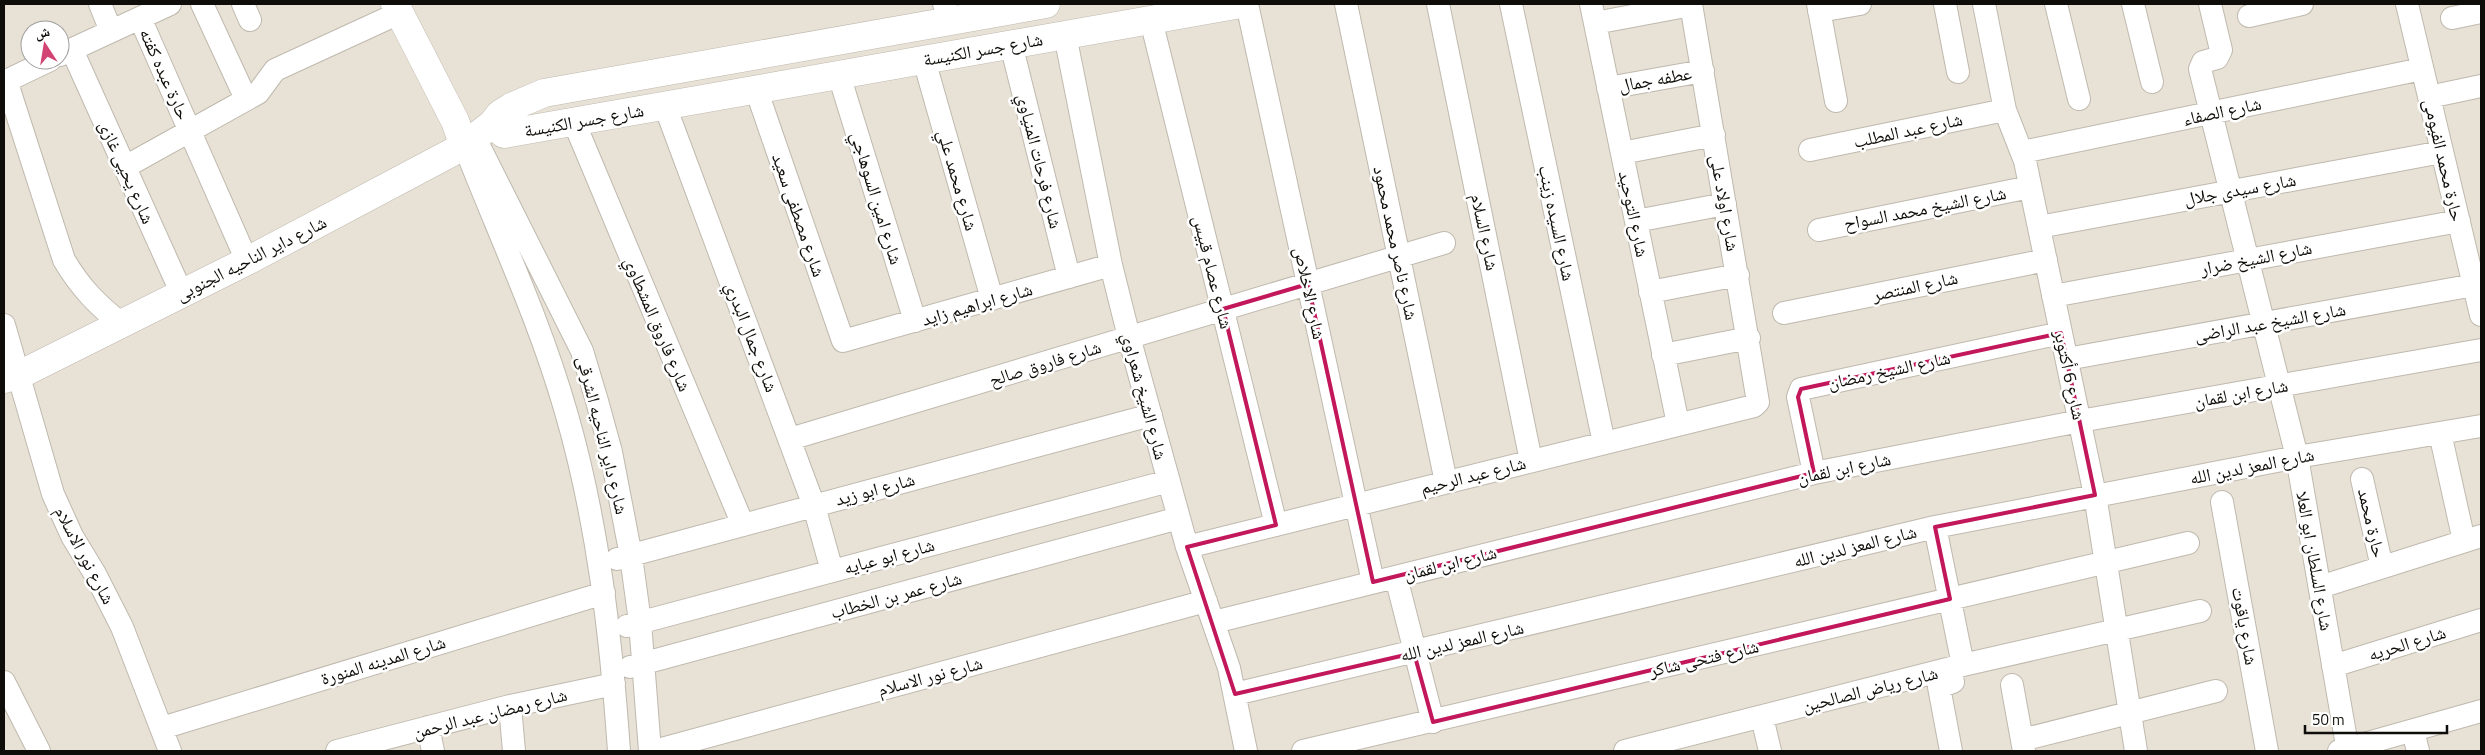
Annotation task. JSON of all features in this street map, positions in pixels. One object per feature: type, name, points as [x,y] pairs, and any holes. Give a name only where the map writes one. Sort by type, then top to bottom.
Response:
[{"type":"main road","name":"شارع جسر الكنيسة","points":[[472,132],[511,107],[544,93],[948,12],[1045,4]]},
{"type":"main road","name":"شارع جسر الكنيسة","points":[[472,132],[504,134],[1241,4]]},
{"type":"main road","name":"شارع داير الناحيه الشرقى","points":[[397,9],[472,132]]},
{"type":"main road","name":"شارع داير الناحيه الجنوبى","points":[[11,377],[247,261],[472,132]]},
{"type":"street","points":[[100,4],[111,31]]},
{"type":"street","points":[[70,50],[170,4]]},
{"type":"street","points":[[202,4],[246,100]]},
{"type":"street","name":"شارع الاخلاص","points":[[1247,4],[1373,582]]},
{"type":"street","name":"شارع ناصر محمد محمود","points":[[1346,4],[1446,482]]},
{"type":"street","name":"شارع السلام","points":[[1438,4],[1531,461]]},
{"type":"street","name":"شارع السيده زينب","points":[[1511,4],[1604,443]]},
{"type":"street","points":[[1593,13],[1691,4]]},
{"type":"street","name":"شارع اولاد على","points":[[1691,4],[1749,338],[1758,402]]},
{"type":"street","points":[[1836,101],[1819,7],[1860,4]]},
{"type":"street","points":[[1945,4],[1958,72]]},
{"type":"street","name":"شارع 6 أكتوبر","points":[[1984,4],[2005,110],[2022,152],[2080,421],[2095,495],[2136,751]]},
{"type":"street","points":[[2056,4],[2079,99]]},
{"type":"street","points":[[2133,4],[2152,82]]},
{"type":"street","name":"شارع السلطان ابو العلا","points":[[2210,4],[2221,50],[2217,58],[2202,62],[2200,69],[2213,113],[2297,457],[2333,666],[2345,750]]},
{"type":"street","points":[[2249,16],[2302,4]]},
{"type":"street","name":"حارة محمد الفيومى","points":[[2407,4],[2459,221],[2473,242],[2479,302]]},
{"type":"street","points":[[125,167],[246,100],[263,89],[275,70],[397,9]]},
{"type":"street","points":[[2452,18],[2481,12]]},
{"type":"street","name":"شارع التوحيد","points":[[1593,13],[1678,424]]},
{"type":"street","name":"حارة عبده كفته","points":[[140,18],[247,261]]},
{"type":"street","name":"شارع عصام قبيس","points":[[1151,20],[1276,525]]},
{"type":"street","name":"شارع الشيخ شعراوي","points":[[1065,35],[1111,265],[1129,337],[1187,547],[1210,611],[1235,694],[1246,751]]},
{"type":"street","name":"شارع فرحات المنياوي","points":[[1011,44],[1069,277]]},
{"type":"street","name":"شارع يحيى غازى","points":[[70,60],[125,167],[182,294]]},
{"type":"street","name":"شارع محمد علي","points":[[924,60],[992,299]]},
{"type":"street","name":"شارع الصفاء","points":[[2022,152],[2422,68]]},
{"type":"street","points":[[29,70],[5,81],[64,260],[79,285],[98,306],[122,324]]},
{"type":"street","name":"عطفه جمال","points":[[1608,88],[1702,71]]},
{"type":"street","name":"شارع امين السوهاجي","points":[[840,75],[915,321]]},
{"type":"street","points":[[2429,98],[2481,86]]},
{"type":"street","name":"شارع مصطفى سعيد","points":[[756,89],[843,341]]},
{"type":"street","name":"شارع جمال البدري","points":[[665,106],[790,439],[814,506],[832,571]]},
{"type":"street","name":"شارع عبد المطلب","points":[[1810,150],[2005,110]]},
{"type":"street","name":"شارع فاروق المشطاوي","points":[[574,122],[743,525]]},
{"type":"street","name":"شارع داير الناحيه الشرقى","points":[[472,132],[582,351],[611,452],[631,556],[640,622],[652,751]]},
{"type":"street","name":"شارع داير الناحيه الشرقى","points":[[472,132],[550,361],[580,461],[604,593],[614,678],[619,751]]},
{"type":"street","points":[[1622,153],[1714,135]]},
{"type":"street","name":"شارع سيدى جلال","points":[[2039,227],[2442,152]]},
{"type":"street","name":"شارع الشيخ محمد السواح","points":[[1819,230],[2030,187]]},
{"type":"street","points":[[1636,221],[1725,204]]},
{"type":"street","name":"شارع الشيخ ضرار","points":[[2053,296],[2459,221]]},
{"type":"street","name":"شارع فاروق صالح","points":[[790,439],[1444,243]]},
{"type":"street","name":"شارع المنتصر","points":[[1784,313],[2046,260]]},
{"type":"street","name":"شارع ابراهيم زايد","points":[[843,341],[1111,265]]},
{"type":"street","points":[[1650,292],[1738,275]]},
{"type":"street","name":"شارع الشيخ عبد الراضى","points":[[2067,359],[2264,323],[2479,302]]},
{"type":"street","name":"شارع نور الاسلام","points":[[4,325],[11,377],[53,494],[72,536],[95,574],[122,627],[170,751]]},
{"type":"street","name":"شارع الشيخ رمضان","points":[[1814,473],[1798,397],[1801,389],[2061,332]]},
{"type":"street","points":[[1663,355],[1749,338]]},
{"type":"street","name":"شارع ابن لقمان","points":[[1210,611],[1373,582],[1814,473],[2080,421],[2481,350]]},
{"type":"street","name":"شارع عبد الرحيم","points":[[1187,547],[1754,406],[1758,402]]},
{"type":"street","name":"شارع ابو زيد","points":[[599,564],[1151,415]]},
{"type":"street","name":"شارع المعز لدين الله","points":[[1235,694],[1935,527],[2297,457],[2481,426]]},
{"type":"street","points":[[2320,587],[2473,539],[2440,433]]},
{"type":"street","name":"حارة محمد","points":[[2362,479],[2382,567]]},
{"type":"street","name":"شارع ابو عبايه","points":[[609,632],[640,622],[1169,480]]},
{"type":"street","name":"شارع ياقوت","points":[[2222,502],[2267,751]]},
{"type":"street","name":"شارع عمر بن الخطاب","points":[[614,678],[644,663],[1179,518]]},
{"type":"street","points":[[1935,527],[1950,599],[1957,667],[1953,682],[1939,688],[1946,750]]},
{"type":"street","name":"شارع فتحى شاكر","points":[[1303,751],[1433,722],[2188,543]]},
{"type":"street","points":[[1396,576],[1433,722]]},
{"type":"street","name":"شارع المدينه المنورة","points":[[162,728],[604,593]]},
{"type":"street","name":"شارع نور الاسلام","points":[[652,751],[1210,611]]},
{"type":"street","name":"شارع رياض الصالحين","points":[[1625,751],[1957,667],[2200,611]]},
{"type":"street","name":"شارع الحريه","points":[[2333,666],[2481,620]]},
{"type":"street","name":"شارع رمضان عبد الرحمن","points":[[344,750],[614,678]]},
{"type":"street","points":[[4,682],[39,751]]},
{"type":"street","points":[[2012,685],[2023,746],[2129,713],[2216,690]]},
{"type":"street","points":[[510,706],[514,751]]},
{"type":"street","points":[[2345,750],[2416,741],[2481,710]]},
{"type":"street","points":[[1762,717],[1770,751]]},
{"type":"street","points":[[428,727],[432,751]]},
{"type":"highlighted area","points":[[1308,284],[1373,582],[1814,473],[1798,397],[1801,389],[2061,333],[2095,495],[1935,527],[1950,599],[1433,722],[1414,653],[1235,694],[1187,547],[1276,525],[1223,309]]}]
